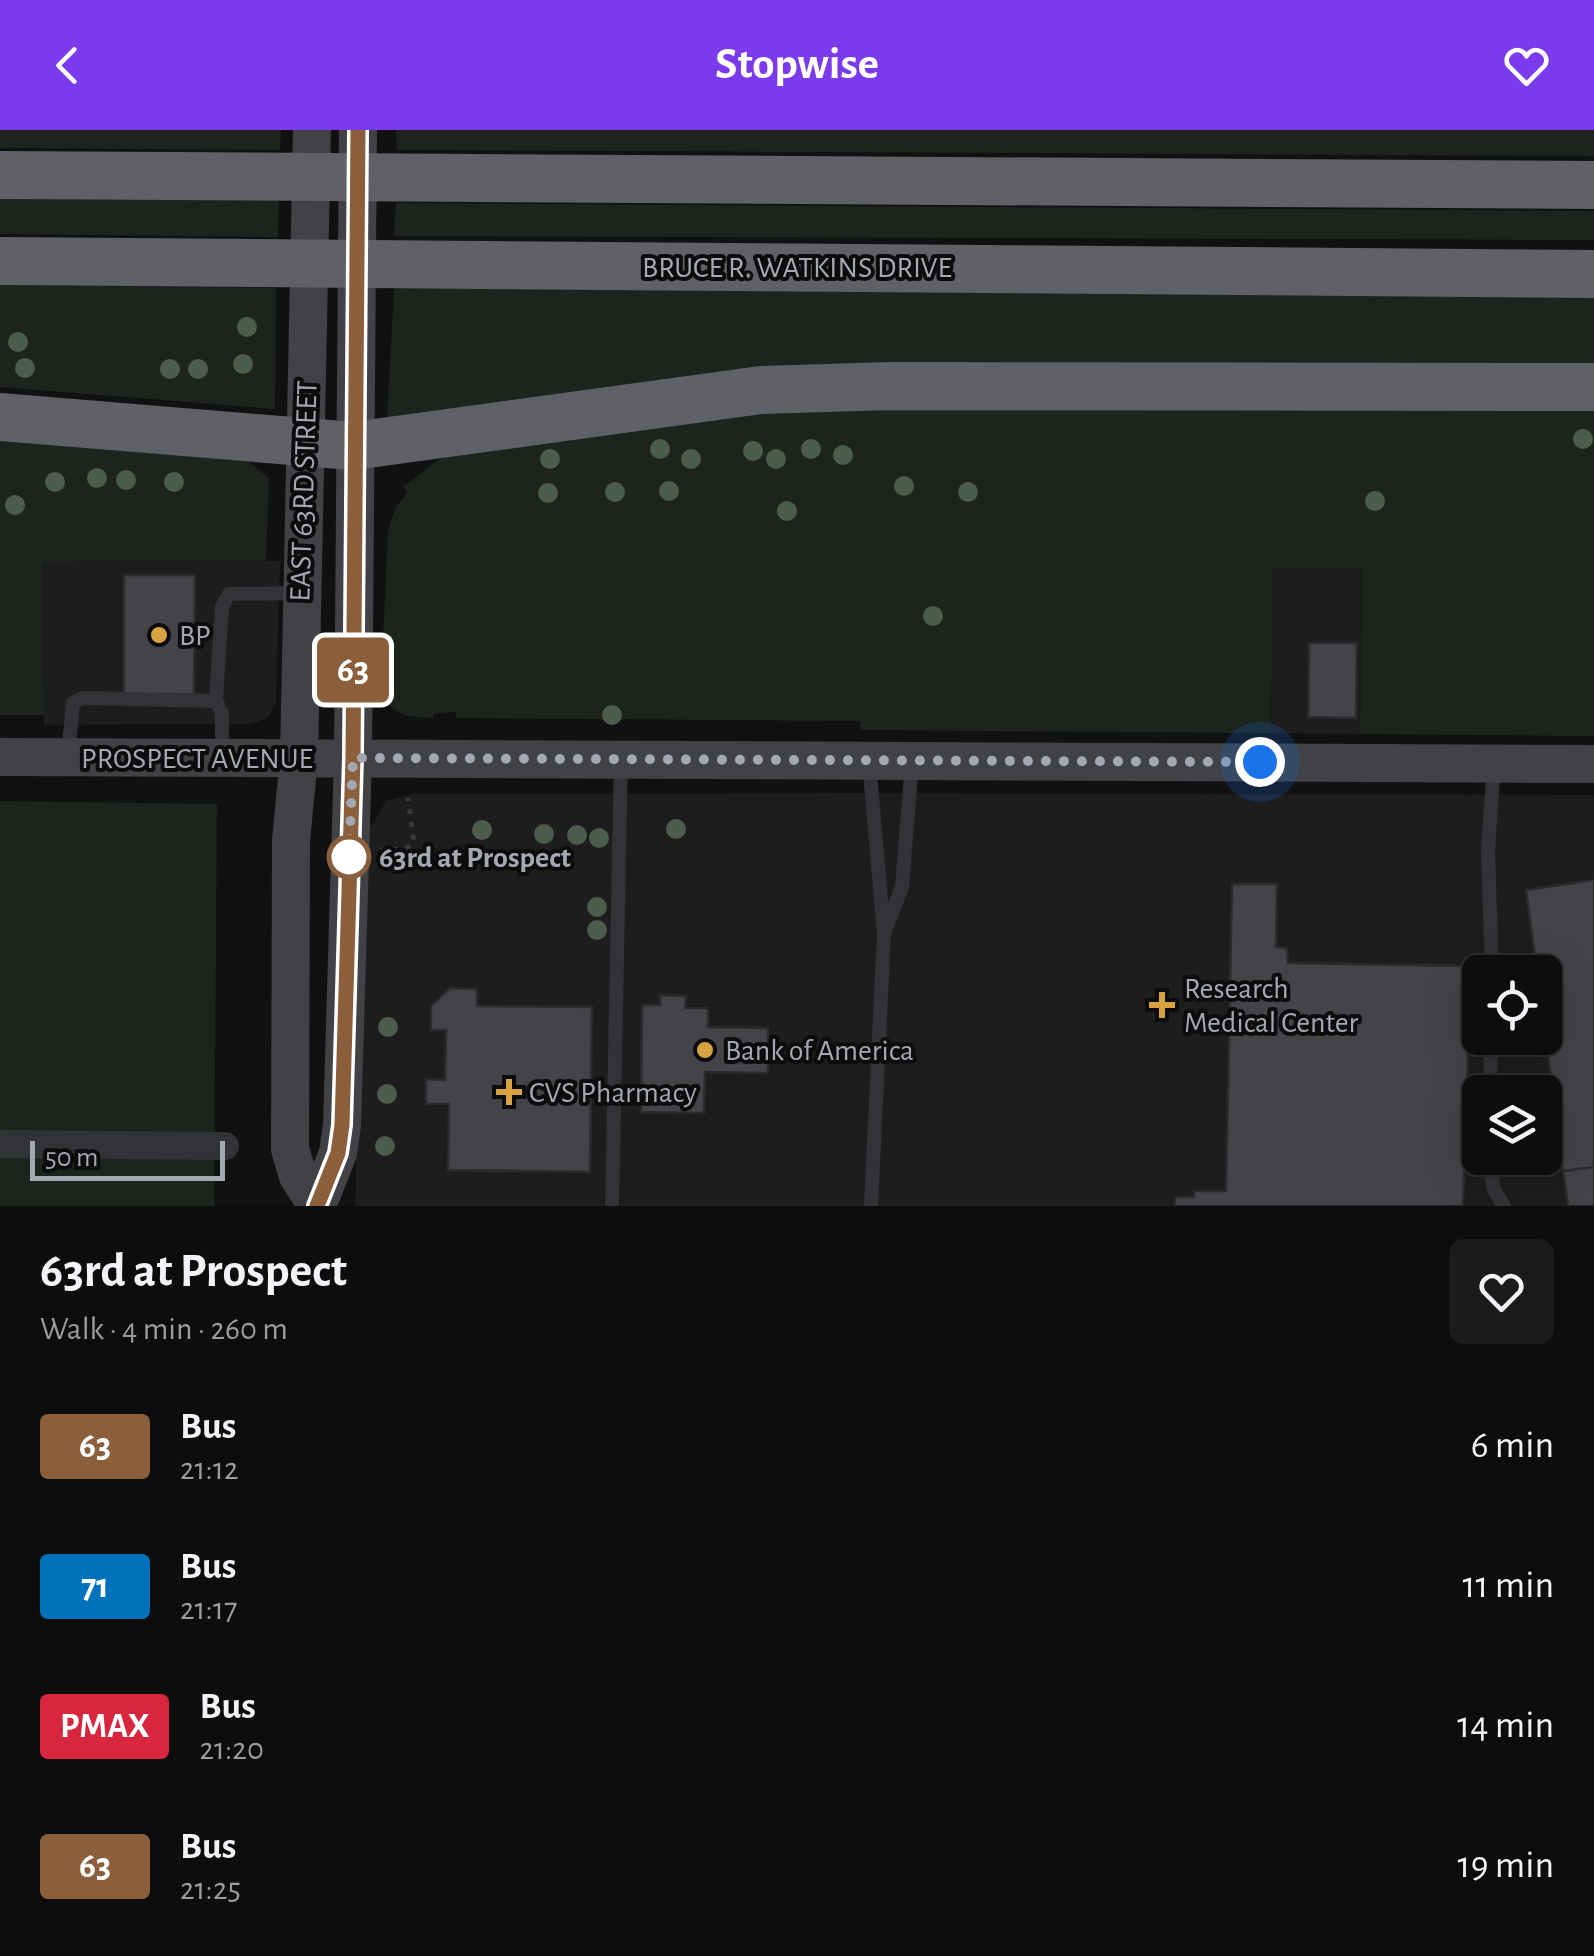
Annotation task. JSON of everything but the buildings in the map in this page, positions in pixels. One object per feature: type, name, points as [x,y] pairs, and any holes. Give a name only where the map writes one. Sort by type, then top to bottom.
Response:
[{"type":"highway","points":[[0,175],[1594,185]]},
{"type":"highway","name":"BRUCE R. WATKINS DRIVE","points":[[0,261],[1594,274]]},
{"type":"highway","points":[[0,416],[353,446],[761,390],[890,386],[1594,386]]},
{"type":"main road","name":"EAST 63RD STREET","points":[[312,130],[298,758],[291,841],[290,1149],[298,1176],[317,1206]]},
{"type":"main road","name":"EAST 63RD STREET","points":[[317,1206],[338,1153],[342,1125],[353,758],[358,130]]},
{"type":"main road","name":"PROSPECT AVENUE","points":[[0,757],[1594,764]]},
{"type":"street","points":[[0,1144],[225,1146]]},
{"type":"lane","points":[[222,758],[222,714],[216,701],[222,607],[229,594],[299,594]]},
{"type":"lane","points":[[68,757],[73,703],[83,698],[216,701]]},
{"type":"lane","points":[[612,1206],[621,760]]},
{"type":"lane","points":[[869,761],[884,934],[871,1206]]},
{"type":"lane","points":[[884,934],[902,887],[912,761]]},
{"type":"lane","points":[[1491,955],[1488,851],[1494,763]]},
{"type":"lane","points":[[1491,1175],[1494,1190],[1504,1206]]},
{"type":"path","points":[[372,850],[411,846],[415,835],[408,798]]},
{"type":"shaded area","points":[[0,130],[281,130],[280,150],[0,148]]},
{"type":"shaded area","points":[[396,130],[1594,130],[1594,156],[397,150]]},
{"type":"shaded area","points":[[0,199],[279,200],[278,237],[0,234]]},
{"type":"shaded area","points":[[396,203],[1594,211],[1594,240],[394,236]]},
{"type":"shaded area","points":[[0,285],[276,288],[275,409],[0,387]]},
{"type":"shaded area","points":[[394,288],[1594,293],[1594,369],[387,420]]},
{"type":"shaded area","points":[[1594,404],[1594,736],[1360,734],[1362,569],[1273,568],[1270,733],[861,730],[860,721],[456,718],[456,712],[423,718],[394,709],[381,687],[388,531],[396,507],[408,492],[403,487],[446,454],[767,406]]},
{"type":"shaded area","points":[[0,431],[245,459],[269,478],[266,561],[42,562],[44,715],[0,715]]},
{"type":"shaded area","points":[[280,561],[276,703],[268,718],[250,724],[44,725],[42,562]]},
{"type":"shaded area","points":[[1272,568],[1362,569],[1360,734],[1270,733]]},
{"type":"shaded area","points":[[413,794],[1594,795],[1594,1206],[355,1206],[367,833],[386,801]]},
{"type":"shaded area","points":[[0,801],[217,804],[214,1206],[0,1206]]},
{"type":"bus line","name":"63","points":[[317,1206],[338,1153],[342,1125],[353,758],[358,130]]},
{"type":"place","name":"BP","points":[[159,635]]},
{"type":"place","name":"63rd at Prospect","points":[[349,857]]},
{"type":"place","name":"Research Medical Center","points":[[1162,1005]]},
{"type":"place","name":"Bank of America","points":[[705,1050]]},
{"type":"place","name":"CVS Pharmacy","points":[[509,1092]]},
{"type":"route","points":[[349,857],[353,758],[1260,762]]}]
